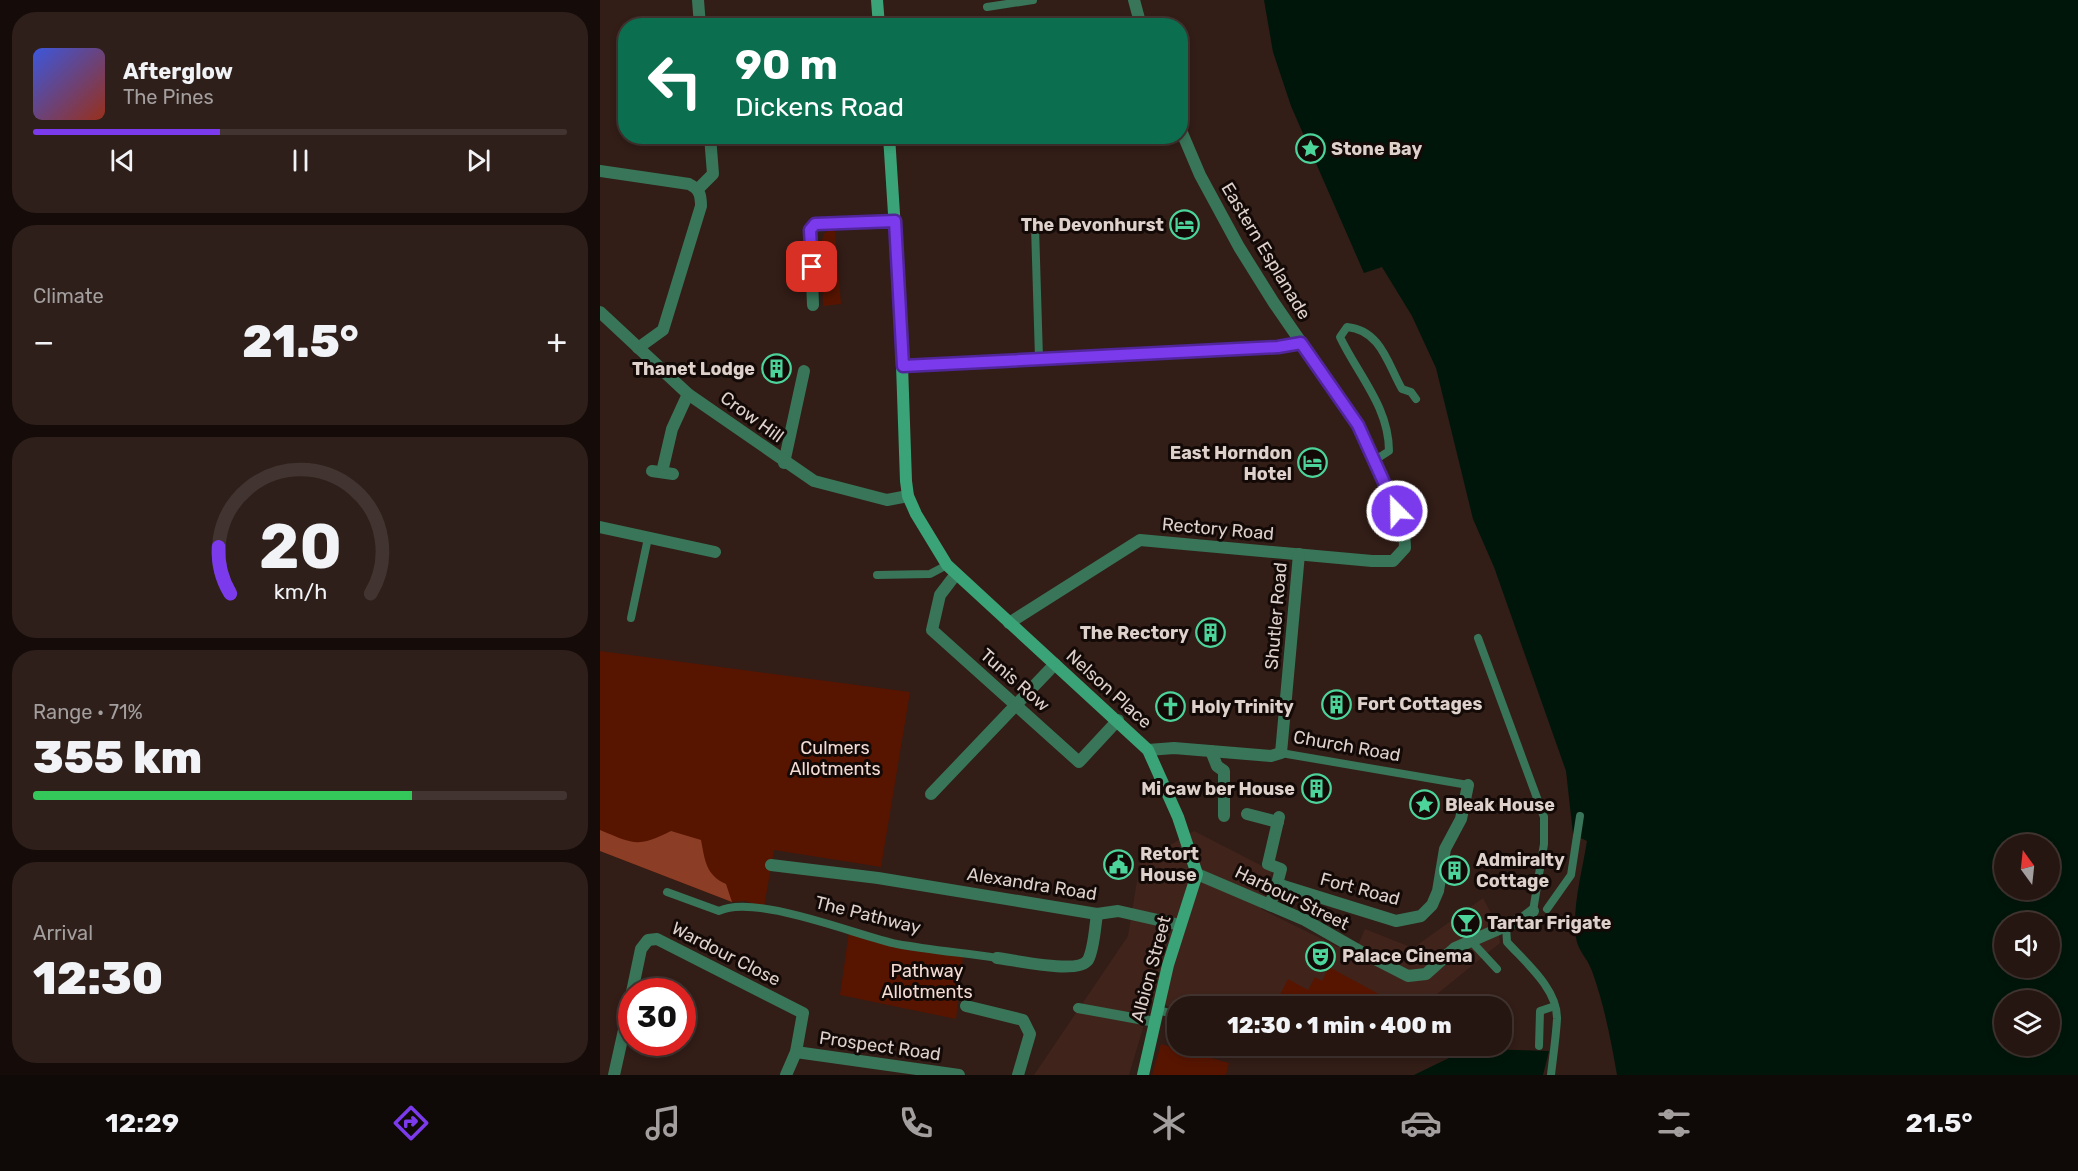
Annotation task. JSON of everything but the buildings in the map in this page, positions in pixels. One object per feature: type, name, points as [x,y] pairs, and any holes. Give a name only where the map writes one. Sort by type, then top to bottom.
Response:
[{"type":"main road","points":[[877,0],[878,18]]},
{"type":"main road","points":[[890,144],[908,495]]},
{"type":"main road","name":"Nelson Place","points":[[908,495],[928,537],[952,569],[1148,750],[1178,817],[1197,874]]},
{"type":"main road","name":"Albion Street","points":[[1143,1075],[1180,925],[1197,874]]},
{"type":"street","points":[[698,0],[699,18]]},
{"type":"street","points":[[1134,0],[1139,18]]},
{"type":"street","points":[[698,189],[713,174],[711,144]]},
{"type":"street","name":"Eastern Esplanade","points":[[1187,144],[1200,175],[1239,247],[1301,343],[1358,425],[1404,528],[1405,548]]},
{"type":"street","points":[[600,171],[689,184],[698,189]]},
{"type":"street","points":[[638,348],[663,330],[701,206],[698,189]]},
{"type":"street","points":[[813,305],[810,230],[815,224],[895,221]]},
{"type":"street","name":"Crow Hill","points":[[600,312],[688,394],[784,463],[814,481],[887,500],[908,495]]},
{"type":"street","points":[[903,366],[1278,347],[1301,343]]},
{"type":"street","points":[[784,463],[804,371]]},
{"type":"street","points":[[663,472],[672,429],[688,394]]},
{"type":"street","points":[[600,527],[715,552]]},
{"type":"street","name":"Rectory Road","points":[[1009,623],[1140,540],[1393,561],[1405,548]]},
{"type":"street","name":"Shutler Road","points":[[1281,753],[1299,554]]},
{"type":"street","name":"Tunis Row","points":[[952,569],[940,595],[932,630],[1079,762],[1118,720]]},
{"type":"street","points":[[931,794],[1054,664]]},
{"type":"street","name":"Church Road","points":[[1148,750],[1174,748],[1270,756],[1281,753]]},
{"type":"street","points":[[1211,751],[1217,766],[1224,771],[1224,816]]},
{"type":"street","name":"Fort Road","points":[[1277,884],[1396,921],[1421,916],[1432,905],[1438,891],[1445,849],[1461,819],[1468,785]]},
{"type":"street","points":[[1247,814],[1278,819],[1268,864],[1281,869],[1270,904]]},
{"type":"street","name":"Alexandra Road","points":[[771,865],[878,878],[1097,914],[1118,911],[1180,925]]},
{"type":"street","name":"Harbour Street","points":[[1197,874],[1305,920],[1408,976],[1426,974],[1455,948],[1506,926],[1533,911]]},
{"type":"street","name":"The Pathway","points":[[997,958],[1067,968],[1080,967],[1088,960],[1097,914]]},
{"type":"street","name":"Wardour Close","points":[[635,978],[641,949],[648,940],[657,939],[803,1013],[796,1052]]},
{"type":"street","points":[[966,1006],[1023,1020],[1030,1034],[1018,1075]]},
{"type":"street","points":[[1078,1008],[1156,1016]]},
{"type":"street","points":[[786,1075],[796,1052]]},
{"type":"street","name":"Prospect Road","points":[[796,1052],[960,1075]]},
{"type":"street","name":"Wardour Close","points":[[614,1075],[618,1056]]},
{"type":"lane","points":[[987,7],[1033,0]]},
{"type":"lane","points":[[1035,227],[1039,358]]},
{"type":"lane","points":[[1375,460],[1389,451],[1389,433],[1369,386],[1340,337],[1347,327],[1360,329],[1375,340],[1390,361],[1402,389],[1411,392],[1416,399]]},
{"type":"lane","points":[[631,618],[648,538]]},
{"type":"lane","points":[[876,575],[930,574],[952,569]]},
{"type":"lane","points":[[1478,638],[1544,817],[1544,844],[1533,911]]},
{"type":"lane","name":"Church Road","points":[[1281,753],[1468,785]]},
{"type":"lane","points":[[1547,909],[1571,875],[1580,816]]},
{"type":"lane","name":"The Pathway","points":[[667,892],[720,911],[730,906],[746,906],[829,923],[895,944],[997,958]]},
{"type":"lane","points":[[1506,926],[1507,942],[1545,985],[1555,1006],[1557,1017],[1551,1075]]},
{"type":"lane","points":[[1471,941],[1497,969]]},
{"type":"lane","points":[[1539,1046],[1540,1011],[1555,1006]]},
{"type":"lane","points":[[1156,1016],[1167,1016]]},
{"type":"shaded area","points":[[1264,0],[2078,0],[2078,1075],[1617,1075],[1600,996],[1590,967],[1576,938],[1576,902],[1587,841],[1573,834],[1566,771],[1494,567],[1473,519],[1436,368],[1412,316],[1382,267],[1364,273],[1291,106],[1273,52]]},
{"type":"shaded area","points":[[600,830],[636,842],[650,840],[671,831],[701,840],[710,872],[726,884],[732,902],[600,851]]},
{"type":"shaded area","points":[[1194,831],[1272,871],[1261,909],[1338,947],[1359,943],[1365,929],[1413,948],[1483,898],[1498,926],[1500,943],[1435,996],[1167,996],[1167,1006],[1151,1001],[1129,1075],[1034,1075],[1128,936],[1140,863]]},
{"type":"shaded area","points":[[1512,1050],[1549,1051],[1543,1075],[1414,1075],[1451,1057],[1512,1056]]},
{"type":"green space","points":[[829,230],[835,230],[841,304],[823,306],[822,240],[824,234]]},
{"type":"green space","name":"Culmers Allotments","points":[[600,651],[910,692],[881,867],[774,850],[764,907],[745,901],[732,902],[600,851]]},
{"type":"green space","name":"Pathway Allotments","points":[[849,932],[963,956],[956,1019],[840,995]]},
{"type":"green space","points":[[1329,967],[1383,996],[1279,996],[1288,979],[1308,990],[1315,977],[1322,981]]},
{"type":"green space","points":[[1161,1044],[1167,1046],[1167,1056],[1204,1056],[1229,1063],[1226,1075],[1152,1075]]},
{"type":"place","name":"Stone Bay","points":[[1310,149]]},
{"type":"place","name":"The Devonhurst","points":[[1185,225]]},
{"type":"place","name":"Thanet Lodge","points":[[776,369]]},
{"type":"place","name":"East Horndon Hotel","points":[[1313,463]]},
{"type":"place","name":"The Rectory","points":[[1210,633]]},
{"type":"place","name":"Fort Cottages","points":[[1336,704]]},
{"type":"place","name":"Holy Trinity","points":[[1170,707]]},
{"type":"place","name":"Mi caw ber House","points":[[1316,789]]},
{"type":"place","name":"Bleak House","points":[[1424,805]]},
{"type":"place","name":"Retort House","points":[[1119,864]]},
{"type":"place","name":"Admiralty Cottage","points":[[1455,870]]},
{"type":"place","name":"Tartar Frigate","points":[[1466,923]]},
{"type":"place","name":"Palace Cinema","points":[[1321,956]]},
{"type":"route","points":[[812,267],[810,230],[815,224],[895,221],[903,366],[1278,347],[1301,343],[1358,425],[1397,511]]}]
